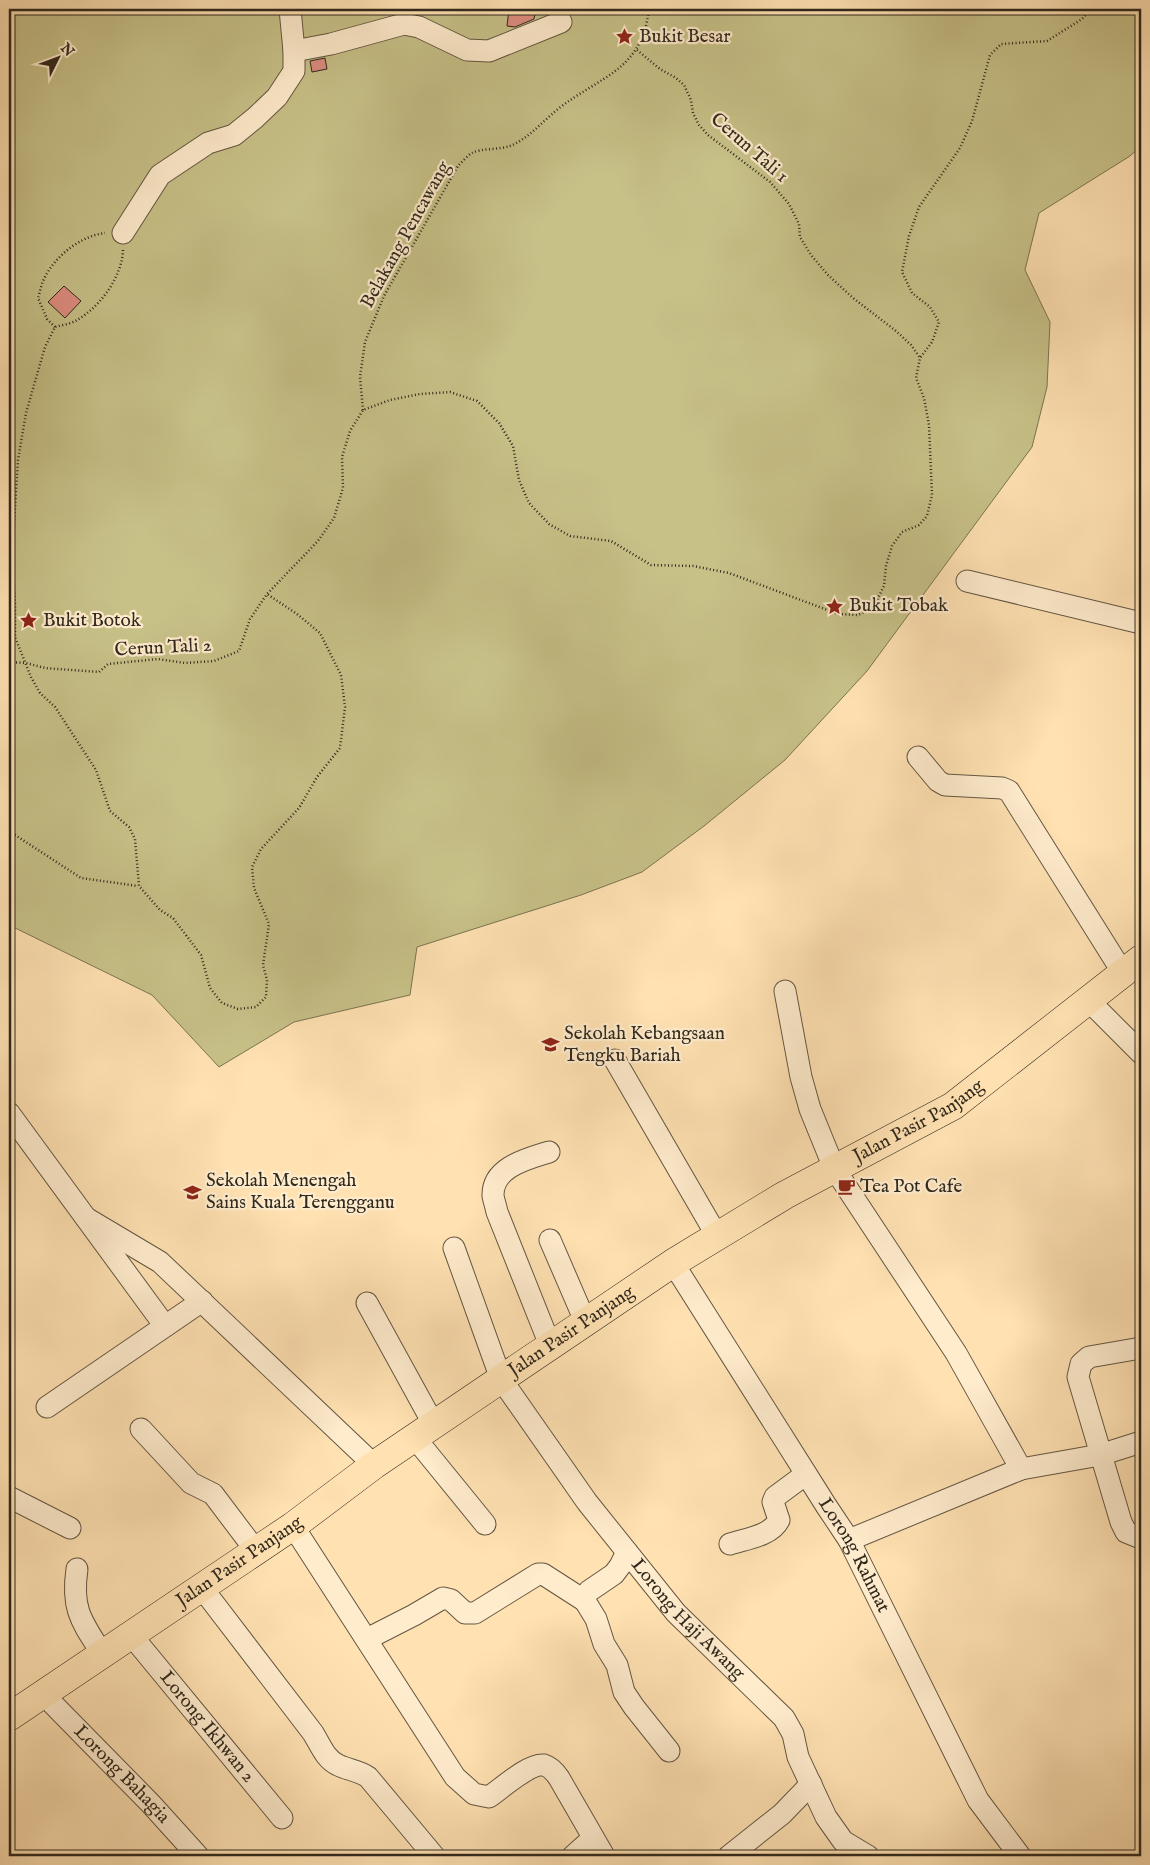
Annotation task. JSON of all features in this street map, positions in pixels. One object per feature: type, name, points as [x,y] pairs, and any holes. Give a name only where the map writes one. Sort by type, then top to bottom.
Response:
[{"type":"main road","name":"Jalan Pasir Panjang","points":[[9,1717],[294,1526],[424,1431],[673,1262],[834,1168],[953,1106],[1132,966]]},
{"type":"street","points":[[123,233],[160,175],[208,143],[234,135],[277,97],[294,71],[290,9]]},
{"type":"street","points":[[294,51],[331,44],[404,24],[419,26],[467,50],[489,51],[561,22]]},
{"type":"street","points":[[967,581],[1141,622]]},
{"type":"street","points":[[918,758],[938,781],[945,785],[1002,788],[1008,791],[1132,966]]},
{"type":"street","points":[[786,991],[801,1077],[810,1109],[834,1168],[956,1353],[1021,1469]]},
{"type":"street","points":[[1089,1001],[1141,1053]]},
{"type":"street","points":[[616,1060],[717,1236]]},
{"type":"street","points":[[9,1113],[165,1326]]},
{"type":"street","points":[[549,1152],[515,1163],[503,1173],[495,1185],[493,1196],[497,1212],[550,1345]]},
{"type":"street","points":[[86,1218],[160,1262],[374,1466]]},
{"type":"street","points":[[550,1240],[585,1321]]},
{"type":"street","name":"Lorong Haji Awang","points":[[454,1248],[501,1379],[586,1502],[676,1613],[784,1718],[793,1734],[798,1757],[826,1817],[843,1841],[868,1856]]},
{"type":"street","name":"Lorong Rahmat","points":[[673,1262],[849,1540],[978,1800],[1020,1856]]},
{"type":"street","points":[[47,1407],[202,1301]]},
{"type":"street","points":[[367,1303],[424,1431],[485,1524]]},
{"type":"street","points":[[1141,1348],[1089,1357],[1081,1364],[1078,1377],[1121,1522],[1126,1532],[1141,1538]]},
{"type":"street","points":[[141,1429],[191,1483],[212,1494],[256,1551]]},
{"type":"street","points":[[849,1540],[1021,1469],[1100,1455],[1141,1442]]},
{"type":"street","points":[[730,1544],[762,1533],[775,1526],[778,1520],[773,1502],[775,1497],[806,1474]]},
{"type":"street","points":[[9,1497],[70,1528]]},
{"type":"street","points":[[294,1526],[455,1778],[474,1794],[489,1797],[528,1770],[539,1765],[553,1769],[604,1856]]},
{"type":"street","points":[[585,1601],[589,1591],[614,1574],[627,1552]]},
{"type":"street","points":[[77,1569],[75,1593],[79,1615],[103,1655]]},
{"type":"street","points":[[367,1639],[443,1598],[451,1600],[465,1613],[475,1613],[538,1574],[543,1574],[585,1601],[596,1619],[604,1644],[617,1665],[624,1692],[669,1751]]},
{"type":"street","points":[[202,1588],[313,1733],[328,1757],[339,1766],[359,1771],[368,1777],[434,1856]]},
{"type":"street","name":"Lorong Ikhwan 2","points":[[132,1636],[282,1818]]},
{"type":"street","name":"Lorong Bahagia","points":[[44,1695],[198,1856]]},
{"type":"street","points":[[729,1856],[782,1814],[811,1784]]},
{"type":"street","points":[[574,1856],[592,1838]]},
{"type":"path","points":[[637,50],[648,23],[649,9]]},
{"type":"path","points":[[55,327],[48,319],[38,298],[43,280],[52,265],[67,250],[82,240],[102,233],[123,233],[122,262],[113,284],[99,302],[77,321],[55,327],[45,346],[26,413],[18,460],[12,555],[15,637],[31,677],[40,692],[55,708],[96,770],[110,811],[128,827],[135,839],[139,886],[160,910],[174,918],[201,956],[210,988],[222,1003],[238,1009],[256,1007],[266,997],[267,980],[263,965],[269,924],[254,888],[252,867],[261,849],[299,808],[318,777],[340,748],[346,708],[340,675],[320,633],[297,614],[267,594],[318,542],[334,518],[342,488],[342,457],[350,431],[363,410],[390,400],[420,394],[450,392],[477,401],[499,424],[513,446],[519,480],[529,503],[549,524],[570,536],[611,541],[651,565],[693,566],[729,573],[838,614],[858,615],[873,608],[884,586],[886,566],[892,546],[902,532],[919,525],[927,516],[932,495],[929,425],[924,398],[916,378],[920,358],[932,342],[939,322],[930,307],[912,293],[902,272],[909,236],[919,207],[960,148],[972,121],[990,55],[1001,44],[1047,41],[1082,19],[1091,9]]},
{"type":"path","name":"Cerun Tali 1","points":[[637,50],[652,64],[684,85],[691,100],[693,113],[699,125],[708,135],[770,182],[789,204],[799,224],[800,237],[811,255],[828,275],[853,298],[903,338],[920,358]]},
{"type":"path","name":"Belakang Pencawang","points":[[363,410],[360,377],[366,342],[384,296],[458,166],[473,153],[510,146],[530,133],[560,108],[618,69],[637,50]]},
{"type":"path","name":"Cerun Tali 2","points":[[26,663],[46,668],[99,672],[108,664],[158,659],[185,663],[214,661],[239,652],[250,619],[267,594]]},
{"type":"path","points":[[9,662],[26,663]]},
{"type":"path","points":[[9,832],[81,878],[139,886]]},
{"type":"shaded area","points":[[9,9],[1141,9],[1141,146],[1130,156],[1039,213],[1025,270],[1050,322],[1047,387],[1032,447],[867,671],[785,760],[704,826],[642,872],[581,895],[417,947],[410,995],[294,1022],[219,1067],[152,995],[9,925]]},
{"type":"building","points":[[509,9],[536,9],[534,19],[515,27],[507,26]]},
{"type":"building","points":[[325,58],[327,69],[312,72],[310,61]]},
{"type":"building","points":[[64,286],[81,301],[65,318],[48,302]]},
{"type":"place","name":"Bukit Besar","points":[[625,37]]},
{"type":"place","name":"Bukit Tobak","points":[[835,606]]},
{"type":"place","name":"Bukit Botok","points":[[29,621]]},
{"type":"place","name":"Sekolah Kebangsaan Tengku Bariah","points":[[550,1045]]},
{"type":"place","name":"Tea Pot Cafe","points":[[846,1187]]},
{"type":"place","name":"Sekolah Menengah Sains Kuala Terengganu","points":[[192,1192]]}]
